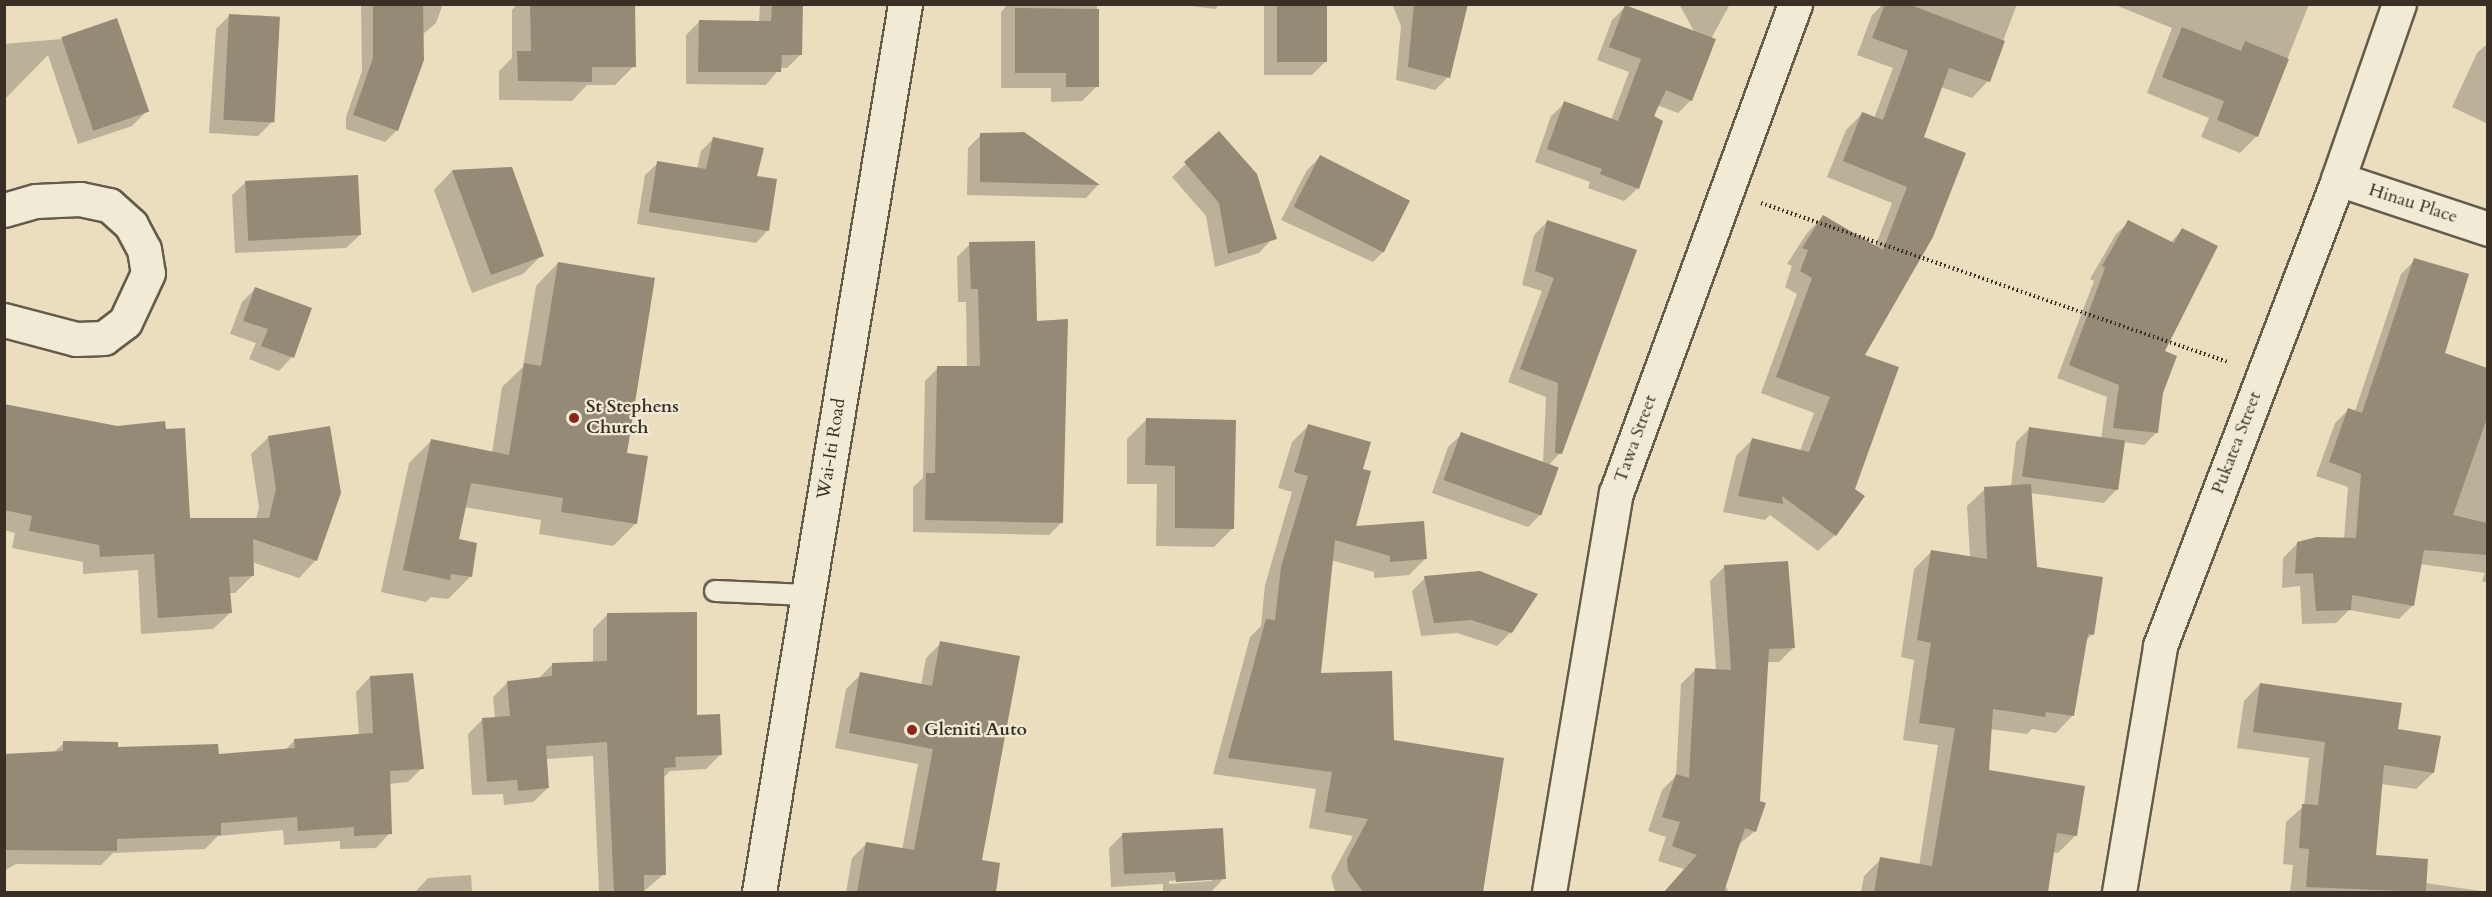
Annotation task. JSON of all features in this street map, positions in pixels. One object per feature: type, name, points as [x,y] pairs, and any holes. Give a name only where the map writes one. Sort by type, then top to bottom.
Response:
[{"type":"street","name":"Wai-Iti Road","points":[[759,892],[905,4]]},
{"type":"street","name":"Tawa Street","points":[[1549,892],[1616,493],[1795,4]]},
{"type":"street","name":"Pukatea Street","points":[[2119,892],[2160,646],[2338,179],[2398,4]]},
{"type":"street","name":"Hinau Place","points":[[2338,179],[2487,229]]},
{"type":"street","points":[[4,210],[36,201],[80,199],[109,206],[131,225],[144,249],[148,273],[125,322],[104,338],[76,339],[4,320]]},
{"type":"lane","points":[[715,591],[808,595]]},
{"type":"path","points":[[1726,191],[2263,374]]},
{"type":"building","points":[[373,4],[423,4],[424,60],[398,131],[353,115],[373,58]]},
{"type":"building","points":[[530,4],[635,4],[636,67],[592,67],[592,82],[518,81],[517,51],[531,51]]},
{"type":"building","points":[[772,4],[803,4],[802,55],[782,55],[781,72],[698,72],[699,20],[771,21]]},
{"type":"building","points":[[1277,4],[1327,4],[1327,62],[1277,62]]},
{"type":"building","points":[[1414,4],[1468,4],[1450,78],[1408,67]]},
{"type":"building","points":[[1885,4],[1908,4],[2005,41],[1990,82],[1949,68],[1924,137],[1966,153],[1933,237],[1865,355],[1899,367],[1855,489],[1865,496],[1836,536],[1782,496],[1783,504],[1738,496],[1752,438],[1809,452],[1830,397],[1776,377],[1812,278],[1800,271],[1808,250],[1802,248],[1823,215],[1883,250],[1907,187],[1843,161],[1862,112],[1883,120],[1908,51],[1872,38]]},
{"type":"building","points":[[1625,5],[1716,39],[1692,101],[1666,90],[1654,116],[1663,121],[1639,189],[1600,174],[1602,169],[1547,149],[1564,101],[1618,121],[1641,59],[1609,47]]},
{"type":"building","points":[[1015,8],[1099,9],[1099,87],[1066,87],[1066,73],[1015,73]]},
{"type":"building","points":[[229,14],[280,17],[274,123],[223,120]]},
{"type":"building","points":[[117,18],[149,112],[93,131],[61,37]]},
{"type":"building","points":[[2182,27],[2241,51],[2245,41],[2289,59],[2258,137],[2217,120],[2224,101],[2162,77]]},
{"type":"building","points":[[1219,131],[1257,174],[1277,239],[1228,254],[1219,203],[1184,162]]},
{"type":"building","points":[[1024,132],[1100,185],[980,182],[980,133]]},
{"type":"building","points":[[713,137],[764,148],[757,176],[777,179],[769,231],[649,212],[657,161],[706,169]]},
{"type":"building","points":[[1320,155],[1410,201],[1384,253],[1294,207]]},
{"type":"building","points":[[512,167],[544,256],[491,275],[452,170]]},
{"type":"building","points":[[358,175],[361,235],[248,241],[245,181]]},
{"type":"building","points":[[1547,220],[1637,250],[1562,454],[1555,453],[1558,383],[1520,369],[1554,278],[1535,271]]},
{"type":"building","points":[[2128,220],[2174,243],[2182,228],[2218,246],[2165,351],[2177,356],[2163,393],[2158,433],[2113,428],[2119,385],[2069,365],[2105,268],[2102,266]]},
{"type":"building","points":[[1035,241],[1037,321],[1068,319],[1063,523],[925,520],[926,473],[935,473],[937,366],[980,366],[978,289],[971,289],[969,242]]},
{"type":"building","points":[[2414,258],[2469,274],[2445,353],[2487,368],[2487,418],[2453,515],[2487,523],[2487,555],[2424,550],[2414,606],[2352,595],[2351,610],[2316,611],[2313,573],[2295,574],[2297,542],[2317,537],[2356,538],[2361,474],[2329,462],[2348,408],[2362,413]]},
{"type":"building","name":"St Stephens Church","points":[[558,262],[655,278],[627,453],[648,456],[637,524],[561,512],[563,498],[471,483],[459,539],[477,543],[472,577],[451,574],[450,580],[403,570],[431,439],[509,455],[524,363],[541,366]]},
{"type":"building","points":[[255,287],[312,308],[294,358],[261,346],[268,329],[243,321]]},
{"type":"building","points":[[4,404],[117,426],[165,421],[166,429],[185,428],[190,518],[269,518],[276,489],[268,436],[330,426],[341,493],[317,561],[253,539],[254,576],[229,577],[232,613],[158,618],[154,554],[100,557],[99,545],[29,531],[32,516],[4,510]]},
{"type":"building","points":[[1146,418],[1236,420],[1234,529],[1175,528],[1175,466],[1145,465]]},
{"type":"building","points":[[1308,424],[1371,442],[1363,469],[1371,471],[1356,526],[1424,521],[1427,559],[1390,562],[1390,556],[1335,540],[1321,673],[1392,671],[1394,740],[1504,758],[1483,892],[1363,892],[1348,871],[1347,859],[1368,819],[1325,812],[1332,772],[1228,758],[1266,619],[1275,620],[1281,567],[1308,476],[1294,472]]},
{"type":"building","points":[[2029,427],[2125,440],[2118,490],[2022,477]]},
{"type":"building","points":[[1461,432],[1559,468],[1541,515],[1444,480]]},
{"type":"building","points":[[2031,484],[2037,567],[2103,577],[2094,635],[2088,634],[2074,716],[2046,712],[2045,717],[1993,709],[1989,770],[2085,786],[2077,836],[2057,833],[2048,892],[1874,892],[1880,857],[1932,866],[1955,728],[1919,723],[1931,643],[1917,640],[1931,550],[1987,559],[1984,487]]},
{"type":"building","points":[[1788,561],[1795,648],[1769,649],[1760,801],[1766,803],[1756,832],[1745,828],[1724,892],[1664,892],[1697,855],[1672,846],[1680,822],[1662,817],[1676,774],[1689,778],[1695,668],[1731,670],[1724,565]]},
{"type":"building","points":[[1480,571],[1538,594],[1512,633],[1471,620],[1434,623],[1424,576]]},
{"type":"building","points":[[697,612],[697,715],[720,714],[722,755],[675,757],[676,767],[664,768],[666,875],[644,875],[644,892],[614,892],[607,742],[546,746],[549,788],[518,791],[517,780],[487,782],[482,718],[510,716],[507,681],[552,676],[552,663],[607,661],[607,613]]},
{"type":"building","points":[[940,641],[1020,656],[982,860],[1000,863],[996,892],[857,892],[866,842],[914,850],[933,749],[849,733],[860,672],[932,686]]},
{"type":"building","points":[[413,673],[424,769],[390,771],[392,834],[354,836],[354,827],[298,831],[297,817],[221,823],[221,835],[117,839],[117,851],[4,850],[4,754],[63,751],[63,741],[118,742],[118,747],[218,744],[219,754],[295,748],[294,739],[373,733],[370,676]]},
{"type":"building","points":[[2260,683],[2402,703],[2398,729],[2441,736],[2434,773],[2384,765],[2376,855],[2428,859],[2426,892],[2306,887],[2309,849],[2299,848],[2302,804],[2318,805],[2325,742],[2253,732]]},
{"type":"building","points":[[1223,828],[1226,879],[1176,882],[1175,872],[1124,874],[1122,833]]},
{"type":"place","name":"St Stephens Church","points":[[574,418]]},
{"type":"place","name":"Gleniti Auto","points":[[912,730]]}]
